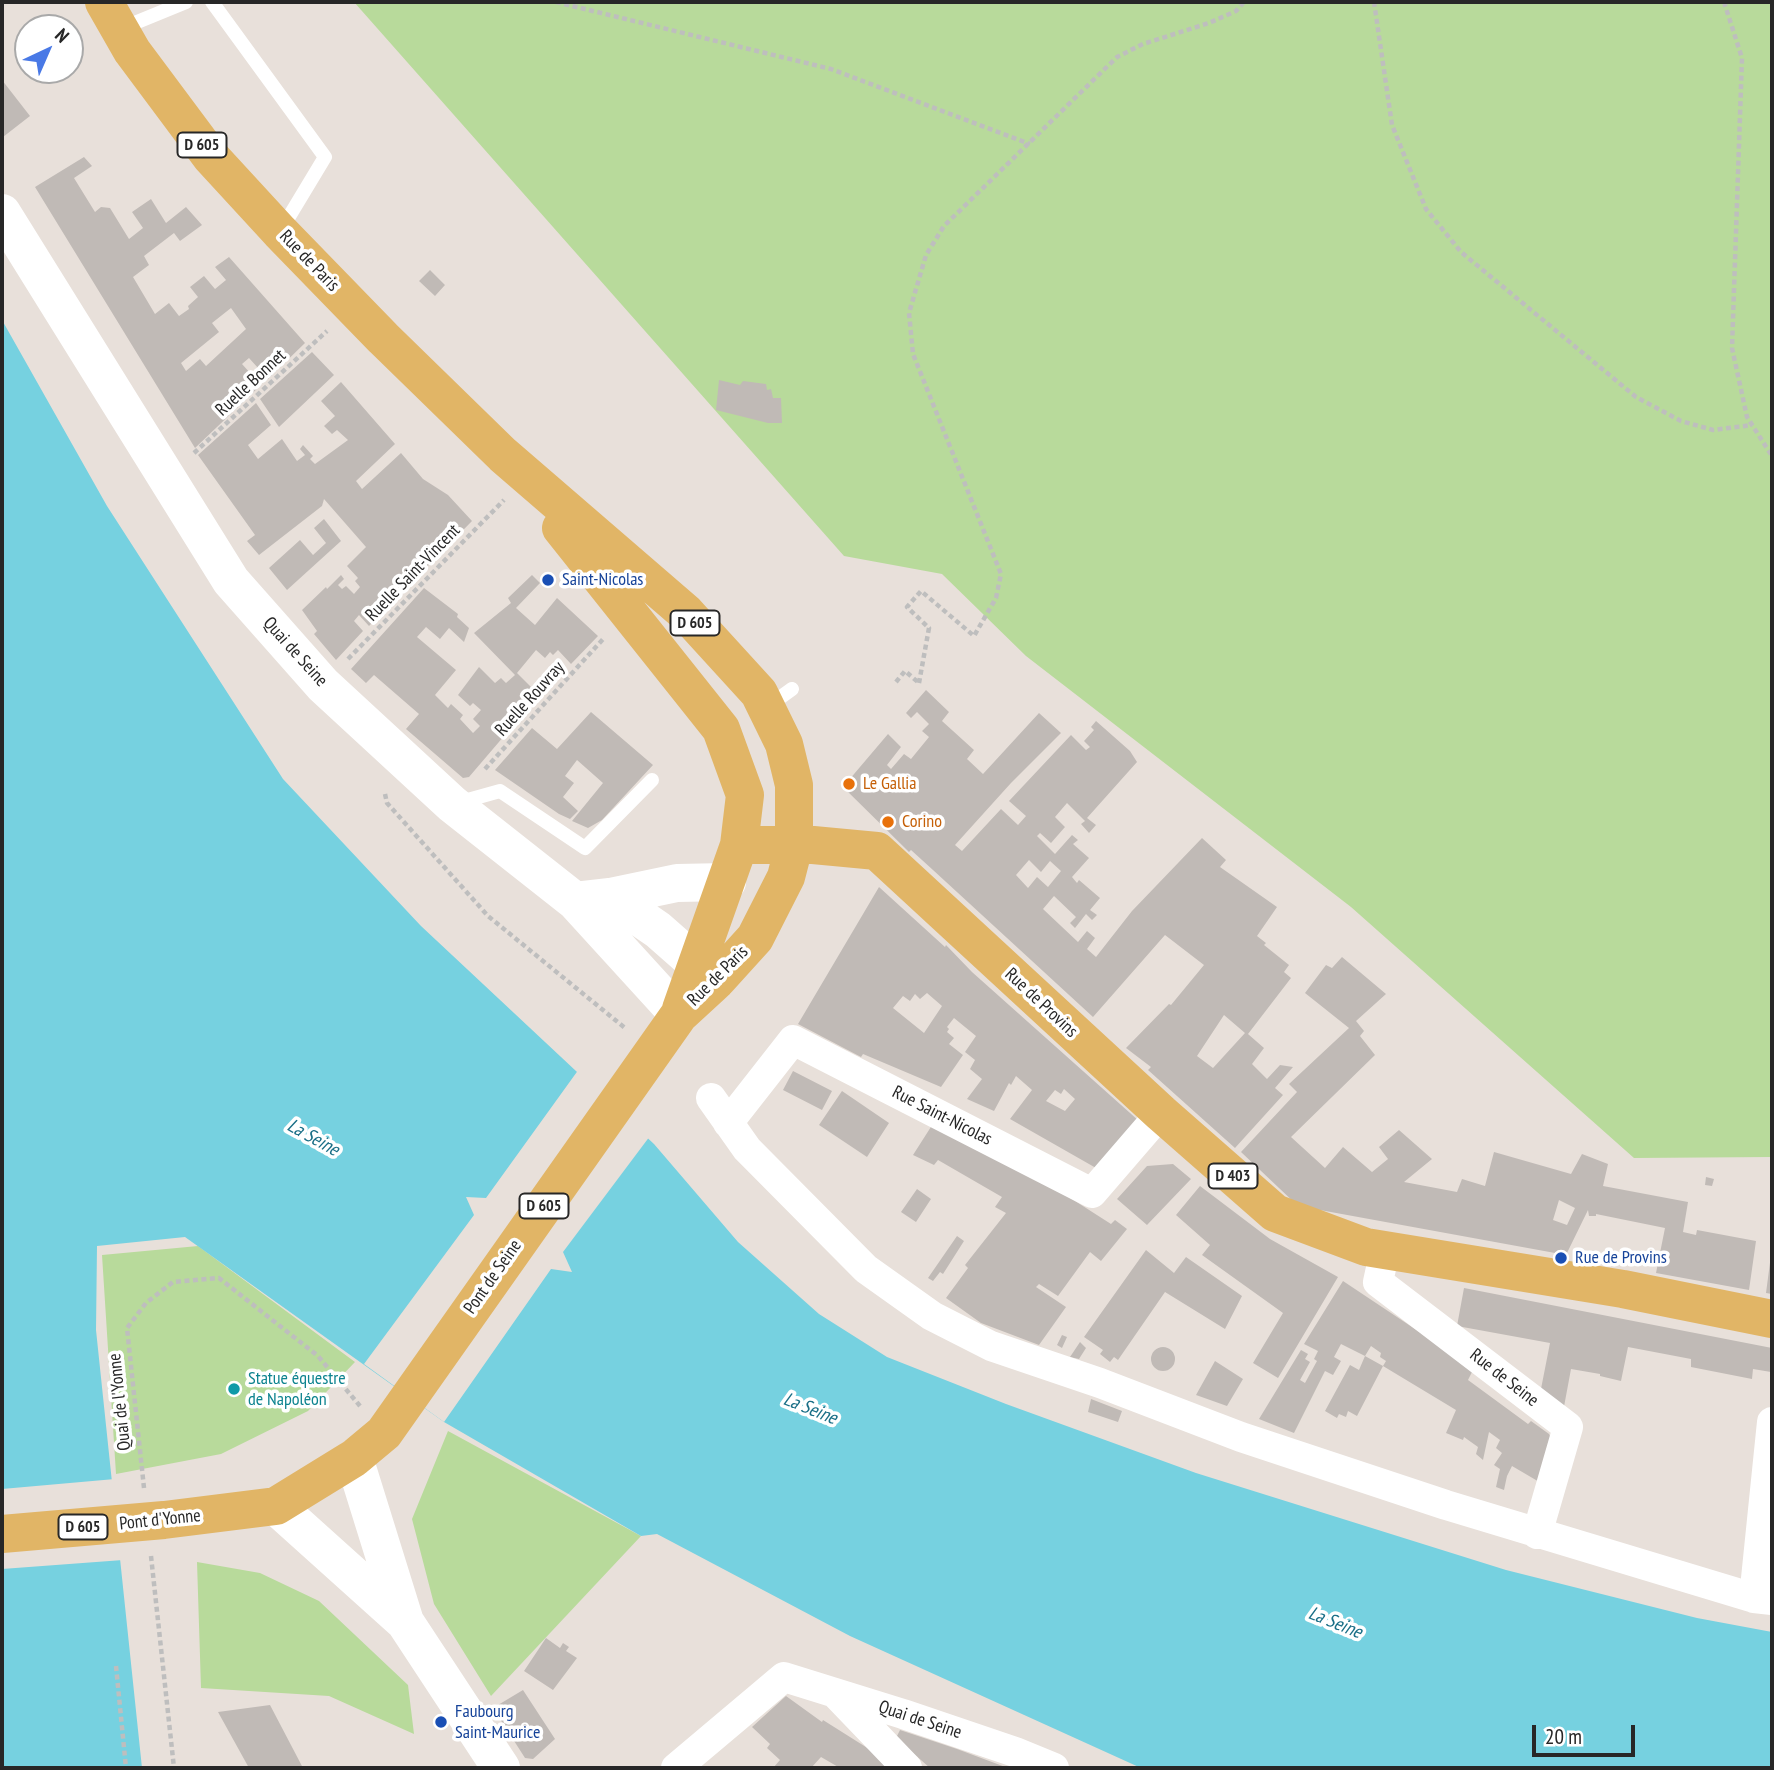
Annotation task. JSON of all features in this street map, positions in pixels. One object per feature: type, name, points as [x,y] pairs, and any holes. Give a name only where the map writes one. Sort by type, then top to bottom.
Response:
[{"type":"main road","name":"Rue de Paris","points":[[119,27],[211,157],[280,232],[513,468],[686,613],[759,693],[779,699],[784,744],[794,785],[794,846],[786,877],[755,938],[706,973]]},
{"type":"main road","name":"Quai de Seine","points":[[2,213],[161,472],[232,581],[323,685],[452,804],[593,899],[679,1015]]},
{"type":"main road","name":"Rue de Paris","points":[[513,468],[721,729],[746,795],[739,845],[727,882],[706,973],[679,1015]]},
{"type":"main road","name":"Rue de Provins","points":[[739,845],[813,845],[877,851],[1161,1113],[1275,1213],[1366,1247],[1623,1289],[1772,1320]]},
{"type":"main road","points":[[593,899],[677,883],[727,882]]},
{"type":"main road","points":[[593,899],[659,930],[706,973]]},
{"type":"main road","name":"Pont de Seine","points":[[276,1506],[354,1458],[384,1433],[679,1015]]},
{"type":"main road","points":[[354,1458],[405,1622]]},
{"type":"main road","points":[[276,1506],[405,1622],[501,1768]]},
{"type":"main road","name":"Pont d'Yonne","points":[[2,1534],[153,1521],[276,1506]]},
{"type":"street","name":"Rue Saint-Nicolas","points":[[728,1122],[793,1040],[1092,1192],[1161,1113]]},
{"type":"street","points":[[711,1098],[747,1149],[866,1269],[932,1316],[991,1346],[1100,1383],[1241,1437],[1537,1534],[1763,1599],[1772,1422]]},
{"type":"street","name":"Rue de Seine","points":[[1385,1250],[1378,1282],[1568,1427],[1537,1534]]},
{"type":"street","name":"Quai de Seine","points":[[676,1768],[784,1677],[1015,1752],[1054,1768]]},
{"type":"street","points":[[834,1693],[907,1768]]},
{"type":"lane","points":[[119,27],[186,2]]},
{"type":"lane","points":[[212,2],[325,157],[280,232]]},
{"type":"lane","points":[[452,804],[500,791],[585,848],[652,780]]},
{"type":"path","points":[[556,2],[831,69],[1030,144]]},
{"type":"path","points":[[896,682],[905,671],[919,683],[929,628],[907,607],[921,592],[974,636],[996,598],[1001,574],[913,354],[909,313],[926,255],[944,226],[1117,57],[1143,44],[1209,23],[1236,11],[1244,2]]},
{"type":"path","points":[[1374,2],[1392,125],[1426,209],[1461,252],[1636,397],[1681,421],[1713,430],[1752,425]]},
{"type":"path","points":[[1724,2],[1742,58],[1732,348],[1747,417],[1772,456]]},
{"type":"path","name":"Ruelle Bonnet","points":[[161,472],[195,453],[354,307]]},
{"type":"path","name":"Ruelle Saint-Vincent","points":[[323,685],[513,468]]},
{"type":"path","name":"Ruelle Rouvray","points":[[452,804],[628,612]]},
{"type":"path","points":[[384,791],[387,803],[488,916],[626,1028]]},
{"type":"path","name":"Quai de l'Yonne","points":[[174,1768],[153,1521],[127,1328],[146,1303],[173,1282],[219,1278],[318,1356],[384,1433]]},
{"type":"path","points":[[116,1666],[126,1768]]},
{"type":"green space","points":[[354,2],[1772,2],[1772,1157],[1634,1158],[1351,907],[1026,656],[942,574],[844,556]]},
{"type":"green space","points":[[198,1246],[355,1362],[308,1411],[221,1454],[116,1474],[102,1255]]},
{"type":"green space","points":[[448,1431],[641,1536],[491,1696],[434,1604],[412,1519]]},
{"type":"green space","points":[[197,1562],[260,1573],[319,1601],[408,1685],[414,1734],[329,1696],[201,1688]]},
{"type":"water","name":"La Seine","points":[[2,320],[107,506],[283,779],[421,926],[654,1144],[738,1242],[819,1314],[887,1357],[1006,1404],[1196,1473],[1506,1570],[1697,1618],[1772,1632],[1772,1768],[1141,1768],[850,1636],[657,1534],[641,1536],[444,1422],[185,1237],[97,1246],[96,1330],[142,1768],[2,1768]]},
{"type":"pier","points":[[579,1069],[650,1136],[563,1252],[572,1272],[551,1269],[444,1422],[364,1364],[474,1215],[466,1197],[486,1198]]},
{"type":"pier","points":[[115,1479],[123,1560],[2,1569],[2,1489]]},
{"type":"building","points":[[2,80],[30,116],[3,137],[2,135]]},
{"type":"building","points":[[84,157],[92,166],[74,178],[95,212],[101,207],[110,208],[129,239],[143,228],[132,212],[151,199],[166,223],[186,207],[202,225],[180,241],[174,233],[144,256],[149,265],[133,277],[155,314],[169,303],[179,316],[189,309],[188,306],[198,297],[190,287],[204,276],[215,289],[226,280],[215,267],[229,257],[305,343],[268,379],[249,358],[242,364],[261,385],[195,448],[35,187]],"holes":[[[231,308],[246,329],[206,366],[200,359],[186,371],[181,363],[219,332],[212,323]]]},
{"type":"building","points":[[430,270],[445,285],[435,296],[419,281]]},
{"type":"building","points":[[312,352],[334,375],[279,427],[260,399]]},
{"type":"building","points":[[719,380],[740,385],[743,381],[766,384],[767,390],[771,389],[773,398],[781,398],[782,423],[768,423],[716,410]]},
{"type":"building","points":[[341,382],[395,444],[356,481],[362,489],[401,453],[423,479],[448,495],[472,521],[369,626],[359,615],[354,621],[363,631],[336,660],[314,634],[317,631],[302,610],[341,575],[344,579],[338,585],[342,589],[346,586],[354,594],[360,587],[355,581],[358,578],[347,566],[366,547],[324,499],[322,506],[259,555],[247,541],[255,535],[198,455],[256,403],[271,425],[248,445],[258,459],[282,439],[297,461],[305,455],[300,449],[303,445],[313,456],[310,459],[315,464],[348,440],[337,430],[332,434],[324,426],[335,416],[321,401]]},
{"type":"building","points":[[324,519],[341,541],[287,590],[269,568],[300,540],[313,555],[326,543],[314,528]]},
{"type":"building","points":[[532,575],[540,583],[516,608],[535,625],[557,598],[598,636],[571,664],[558,650],[553,655],[550,652],[545,658],[536,650],[517,673],[541,697],[469,777],[463,778],[406,729],[419,714],[374,675],[366,683],[351,669],[424,588],[458,614],[457,617],[469,628],[464,642],[449,628],[440,639],[426,627],[417,637],[456,670],[435,695],[448,708],[451,704],[463,715],[460,719],[473,733],[480,726],[473,719],[481,710],[473,703],[470,706],[458,695],[479,667],[495,683],[501,678],[506,683],[515,675],[474,633],[511,603],[508,598]]},
{"type":"building","points":[[926,690],[949,712],[942,721],[974,750],[967,759],[983,774],[1039,713],[1061,733],[955,845],[962,851],[1001,809],[1018,825],[1026,816],[1009,801],[1071,735],[1086,750],[1090,747],[1084,741],[1094,730],[1091,727],[1096,721],[1130,751],[1137,762],[1087,818],[1096,825],[1089,833],[1081,824],[1085,821],[1067,803],[1055,817],[1065,827],[1051,843],[1040,833],[1037,836],[1055,854],[1072,835],[1078,840],[1073,844],[1089,858],[1072,877],[1100,898],[1090,910],[1097,915],[1092,920],[1086,914],[1075,928],[1070,923],[1076,917],[1054,896],[1043,909],[1078,942],[1087,931],[1095,938],[1087,949],[1096,957],[1132,911],[1202,838],[1226,860],[1220,867],[1277,907],[1257,936],[1289,965],[1284,972],[1291,978],[1248,1034],[1264,1048],[1252,1064],[1267,1079],[1280,1065],[1293,1067],[1275,1088],[1283,1095],[1235,1148],[1148,1070],[1151,1067],[1126,1048],[1169,1004],[1171,1005],[1204,965],[1165,935],[1093,1017],[911,850],[909,852],[843,787],[888,734],[901,747],[887,765],[891,769],[904,754],[911,759],[929,737],[922,731],[929,724],[917,712],[911,718],[906,713]],"holes":[[[1029,860],[1041,872],[1050,861],[1061,871],[1048,887],[1037,877],[1028,888],[1016,875]],[[1224,1015],[1245,1033],[1213,1068],[1197,1056]]]},
{"type":"building","points":[[591,712],[653,765],[602,820],[588,828],[572,821],[603,783],[577,760],[565,776],[574,783],[563,797],[578,811],[570,819],[495,770],[532,728],[557,749]]},
{"type":"building","points":[[879,887],[1139,1121],[1096,1168],[1010,1119],[1032,1090],[1016,1076],[1011,1085],[1009,1083],[994,1111],[967,1099],[982,1079],[970,1069],[975,1060],[965,1052],[976,1036],[954,1018],[947,1027],[947,1032],[954,1038],[949,1044],[963,1055],[941,1087],[863,1054],[861,1057],[798,1024]],"holes":[[[927,993],[942,1006],[924,1033],[893,1008],[903,996],[910,1001],[915,994],[920,999]],[[1064,1089],[1075,1099],[1065,1111],[1046,1101],[1055,1090],[1061,1094]]]},
{"type":"building","points":[[1342,957],[1386,994],[1356,1021],[1364,1031],[1360,1036],[1375,1055],[1291,1137],[1325,1168],[1343,1147],[1372,1172],[1388,1159],[1379,1147],[1399,1130],[1432,1159],[1404,1182],[1457,1192],[1462,1179],[1485,1186],[1494,1152],[1571,1174],[1582,1154],[1608,1164],[1603,1186],[1688,1202],[1683,1232],[1696,1235],[1697,1230],[1756,1241],[1749,1290],[1656,1273],[1665,1228],[1596,1214],[1589,1216],[1588,1210],[1566,1255],[1298,1206],[1241,1152],[1297,1092],[1289,1084],[1349,1028],[1305,993],[1326,965],[1332,968]],"holes":[[[1559,1200],[1575,1208],[1567,1225],[1553,1220]]]},
{"type":"building","points":[[793,1071],[832,1091],[822,1110],[783,1090]]},
{"type":"building","points":[[842,1091],[889,1123],[867,1157],[819,1125]]},
{"type":"building","points":[[936,1119],[1000,1153],[1111,1224],[1115,1220],[1127,1229],[1101,1261],[1090,1252],[1058,1296],[1039,1284],[1036,1287],[1066,1307],[1039,1345],[981,1323],[946,1298],[968,1268],[965,1265],[1006,1213],[995,1207],[1002,1197],[938,1160],[934,1165],[913,1155]]},
{"type":"building","points":[[1173,1164],[1191,1179],[1147,1225],[1117,1199],[1147,1166]]},
{"type":"building","points":[[1706,1177],[1714,1179],[1712,1186],[1705,1185]]},
{"type":"building","points":[[1200,1186],[1270,1239],[1338,1277],[1278,1378],[1253,1363],[1283,1313],[1202,1255],[1210,1245],[1176,1215]]},
{"type":"building","points":[[917,1189],[931,1199],[916,1222],[901,1212]]},
{"type":"building","points":[[957,1236],[964,1241],[943,1274],[940,1272],[933,1281],[928,1278]]},
{"type":"building","points":[[1146,1250],[1174,1273],[1186,1257],[1242,1296],[1225,1329],[1165,1292],[1118,1360],[1114,1357],[1110,1362],[1100,1354],[1103,1350],[1084,1337]]},
{"type":"building","points":[[1772,1255],[1772,1294],[1766,1293]]},
{"type":"building","points":[[1343,1281],[1427,1337],[1472,1372],[1468,1380],[1528,1424],[1531,1421],[1549,1434],[1552,1440],[1541,1483],[1512,1466],[1504,1490],[1496,1487],[1500,1469],[1494,1465],[1502,1453],[1496,1448],[1500,1440],[1489,1432],[1483,1460],[1476,1454],[1478,1447],[1464,1437],[1463,1440],[1446,1433],[1456,1410],[1383,1366],[1386,1361],[1380,1357],[1381,1353],[1371,1346],[1365,1356],[1341,1344],[1334,1357],[1341,1361],[1333,1375],[1325,1371],[1294,1433],[1259,1419],[1301,1350],[1308,1354],[1305,1359],[1310,1362],[1300,1380],[1305,1383],[1317,1361],[1314,1359],[1318,1351],[1304,1344]]},
{"type":"building","points":[[1464,1288],[1772,1348],[1771,1372],[1753,1369],[1752,1379],[1691,1367],[1691,1359],[1628,1347],[1621,1381],[1571,1369],[1563,1412],[1540,1394],[1550,1343],[1457,1326]]},
{"type":"building","points":[[1062,1335],[1067,1337],[1062,1348],[1057,1345]]},
{"type":"building","points":[[1080,1342],[1086,1348],[1079,1359],[1070,1357]]},
{"type":"building","points":[[1163,1347],[1171,1351],[1175,1359],[1171,1367],[1163,1371],[1155,1367],[1151,1359],[1155,1351]]},
{"type":"building","points":[[1365,1356],[1383,1366],[1357,1416],[1348,1411],[1346,1417],[1339,1414],[1337,1418],[1325,1411],[1350,1365],[1359,1370]]},
{"type":"building","points":[[1215,1361],[1243,1379],[1227,1406],[1196,1395]]},
{"type":"building","points":[[1091,1399],[1122,1411],[1118,1422],[1088,1412]]},
{"type":"building","points":[[546,1638],[560,1648],[563,1643],[569,1647],[566,1651],[577,1658],[553,1690],[524,1671]]},
{"type":"building","points":[[523,1690],[555,1739],[533,1759],[525,1758],[493,1708]]},
{"type":"building","points":[[786,1696],[822,1722],[823,1720],[869,1749],[887,1768],[840,1768],[821,1757],[811,1768],[773,1768],[780,1760],[767,1748],[770,1744],[752,1727]]},
{"type":"building","points":[[270,1705],[303,1768],[249,1768],[218,1712]]},
{"type":"building","points":[[900,1730],[1008,1768],[930,1768],[896,1738]]},
{"type":"place","name":"Saint-Nicolas","points":[[548,580]]},
{"type":"place","name":"Le Gallia","points":[[849,784]]},
{"type":"place","name":"Corino","points":[[888,822]]},
{"type":"place","name":"Rue de Provins","points":[[1561,1258]]},
{"type":"place","name":"Statue équestre de Napoléon","points":[[234,1389]]},
{"type":"place","name":"Faubourg Saint-Maurice","points":[[441,1722]]}]
